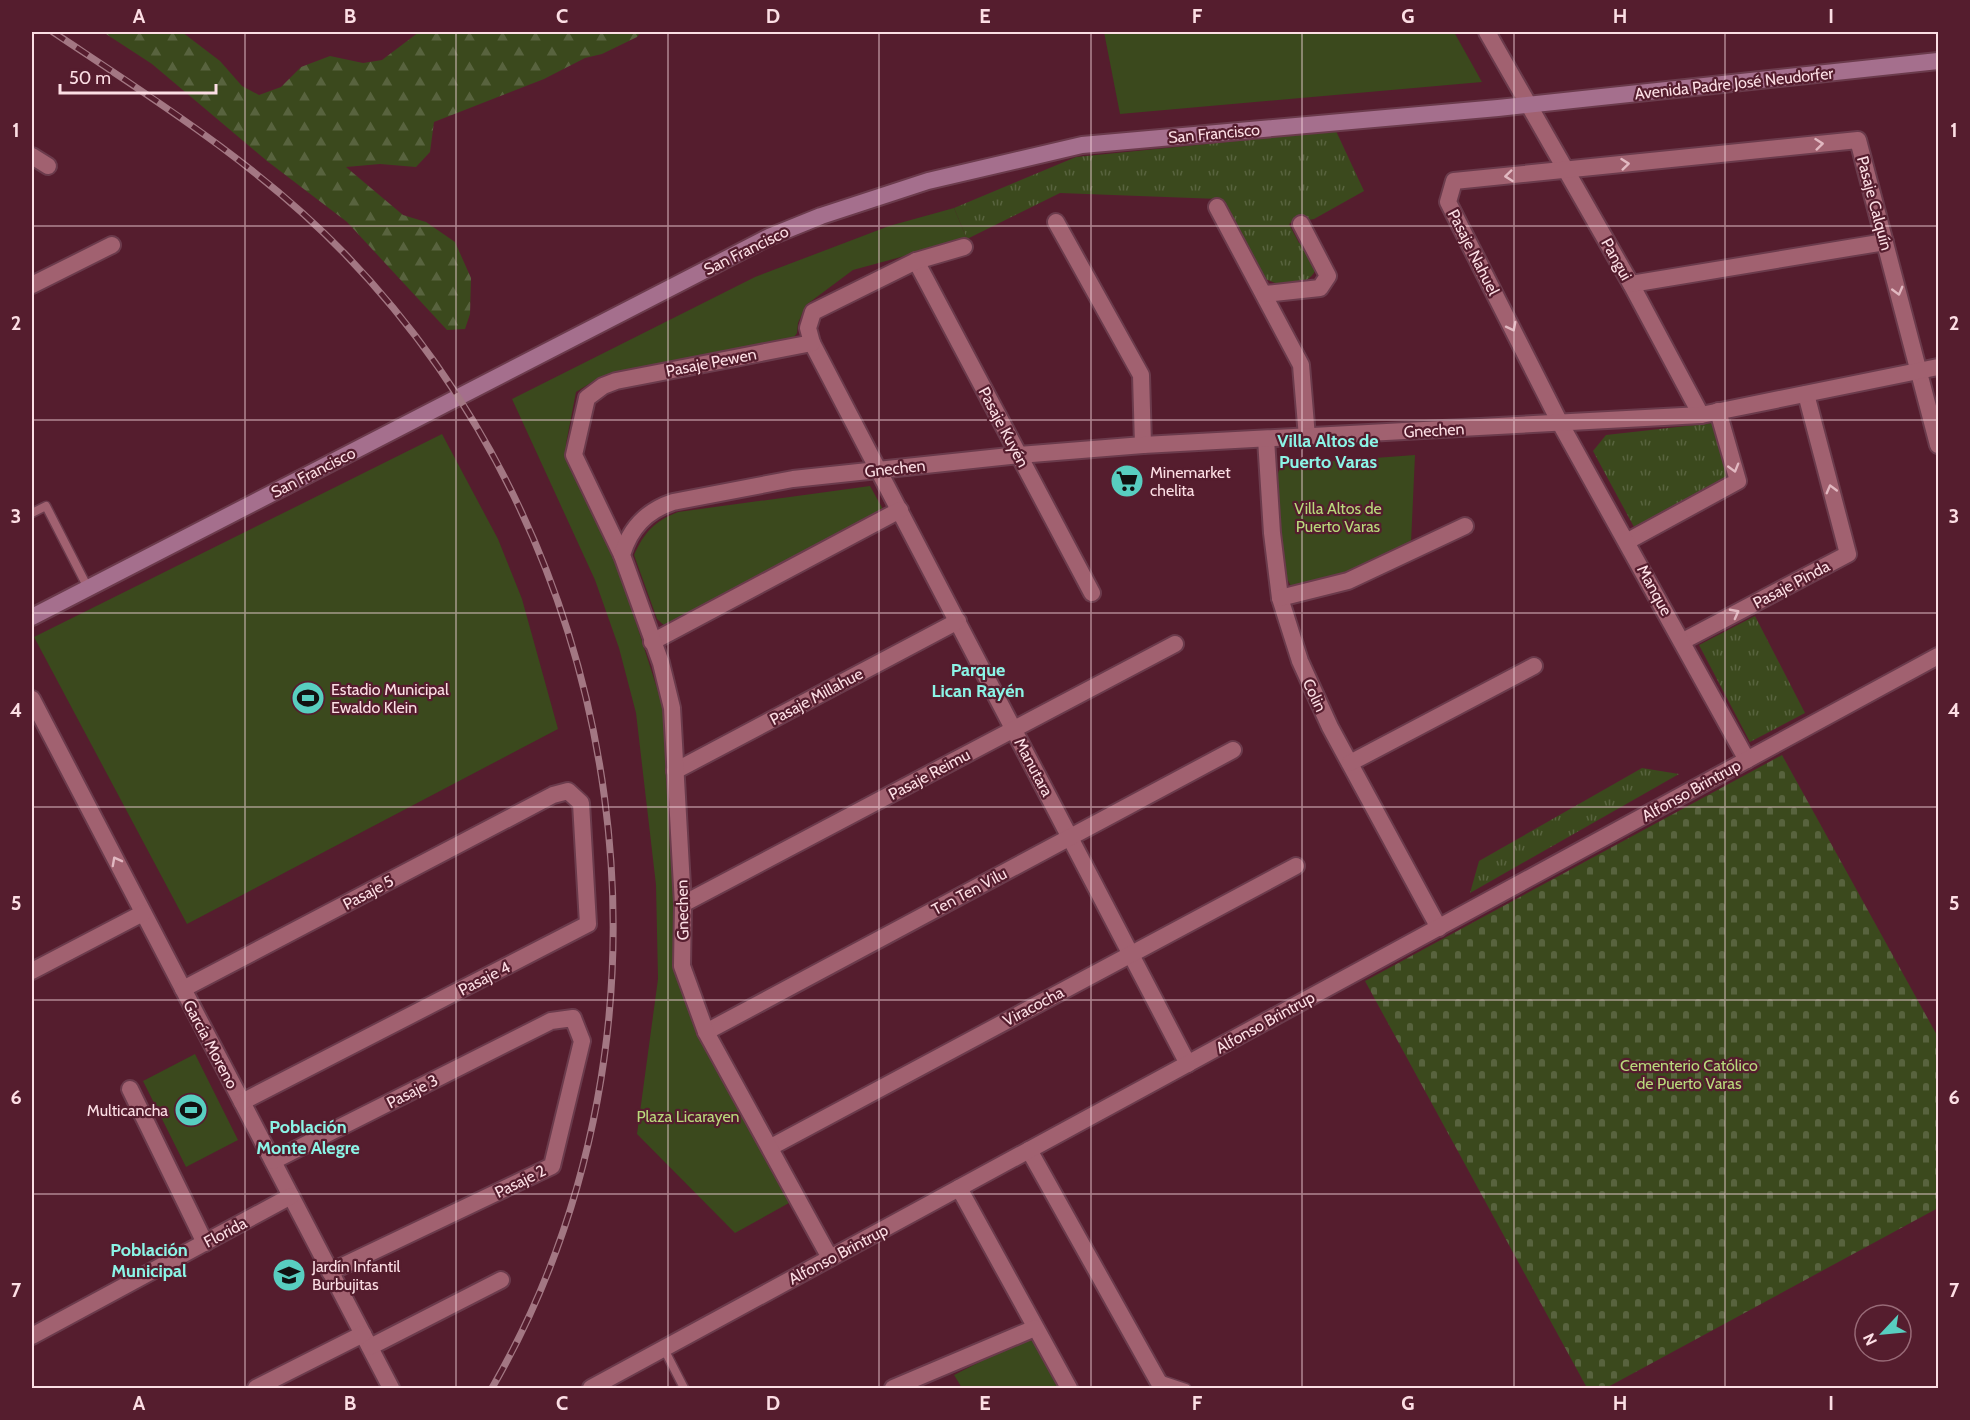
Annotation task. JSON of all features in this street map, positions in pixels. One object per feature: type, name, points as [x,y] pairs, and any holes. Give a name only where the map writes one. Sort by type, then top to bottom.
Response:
[{"type":"main road","name":"Avenida Padre José Neudorfer","points":[[1530,104],[1938,61]]},
{"type":"main road","name":"San Francisco","points":[[32,617],[769,237],[821,216],[928,181],[1082,145],[1530,104]]},
{"type":"street","name":"Pangui","points":[[1487,32],[1631,284],[1701,415]]},
{"type":"street","name":"Pasaje Calquín","points":[[1567,170],[1858,140],[1938,445]]},
{"type":"street","points":[[32,156],[48,166]]},
{"type":"street","name":"Pasaje Nahuel","points":[[1560,423],[1448,202],[1454,182],[1567,170]]},
{"type":"street","points":[[1217,207],[1301,365],[1307,437]]},
{"type":"street","points":[[1056,222],[1140,375],[1143,445]]},
{"type":"street","points":[[1265,294],[1320,288],[1328,276],[1301,224]]},
{"type":"street","points":[[1631,284],[1885,242]]},
{"type":"street","points":[[32,285],[112,244]]},
{"type":"street","points":[[812,343],[808,328],[813,312],[916,261],[964,246]]},
{"type":"street","name":"Pasaje Kuyén","points":[[916,261],[1092,593]]},
{"type":"street","name":"Manutara","points":[[812,343],[1188,1064]]},
{"type":"street","name":"Pasaje Pewen","points":[[622,555],[574,455],[587,398],[603,386],[616,381],[812,343]]},
{"type":"street","name":"Gnechen","points":[[830,1258],[706,1032],[682,966],[683,904],[672,708],[661,663],[622,555],[633,530],[641,520],[662,506],[673,502],[794,479],[1019,455],[1143,445],[1701,415],[1938,367]]},
{"type":"street","name":"Pasaje Pinda","points":[[1683,641],[1848,554],[1806,394]]},
{"type":"street","points":[[1628,541],[1738,481],[1718,411]]},
{"type":"street","name":"Manque","points":[[1560,423],[1628,541],[1747,760]]},
{"type":"street","name":"Colin","points":[[1266,439],[1272,533],[1280,598],[1312,691],[1439,928]]},
{"type":"street","points":[[652,642],[900,510]]},
{"type":"street","points":[[1280,598],[1348,581],[1465,525]]},
{"type":"street","name":"Pasaje Millahue","points":[[675,771],[958,621]]},
{"type":"street","name":"Pasaje Reimu","points":[[683,904],[1175,644]]},
{"type":"street","name":"Alfonso Brintrup","points":[[591,1389],[1935,660]]},
{"type":"street","points":[[1350,763],[1534,666]]},
{"type":"street","name":"García Moreno","points":[[32,699],[391,1389]]},
{"type":"street","name":"Ten Ten Vilu","points":[[706,1032],[1233,750]]},
{"type":"street","name":"Pasaje 4","points":[[242,1102],[588,924],[581,803],[568,791],[553,795]]},
{"type":"street","name":"Pasaje 5","points":[[183,989],[553,795]]},
{"type":"street","name":"Viracocha","points":[[771,1147],[1296,866]]},
{"type":"street","points":[[32,971],[143,913]]},
{"type":"street","name":"Pasaje 2","points":[[330,1272],[552,1166],[582,1041],[573,1018],[551,1021]]},
{"type":"street","name":"Pasaje 3","points":[[273,1161],[551,1021]]},
{"type":"street","points":[[130,1089],[205,1243]]},
{"type":"street","points":[[1029,1150],[1158,1383]]},
{"type":"street","points":[[959,1188],[1069,1389]]},
{"type":"street","name":"Florida","points":[[32,1336],[291,1196]]},
{"type":"street","points":[[256,1389],[501,1280]]},
{"type":"street","points":[[893,1389],[1035,1328]]},
{"type":"lane","points":[[32,513],[46,506],[88,588]]},
{"type":"lane","points":[[664,1348],[684,1389]]},
{"type":"lane","points":[[1158,1383],[1186,1389]]},
{"type":"green space","points":[[103,32],[182,32],[220,61],[242,86],[259,95],[281,87],[301,67],[330,56],[363,63],[382,60],[419,32],[641,32],[637,37],[602,54],[585,58],[544,79],[434,122],[430,152],[416,167],[380,164],[346,167],[403,215],[426,222],[455,242],[471,278],[470,314],[465,329],[447,330],[347,222],[267,161],[152,64]]},
{"type":"green space","points":[[1104,32],[1454,32],[1482,82],[1120,114]]},
{"type":"green space","points":[[1336,131],[1364,191],[1314,219],[1308,220],[1305,216],[1289,224],[1299,243],[1304,243],[1316,269],[1312,276],[1293,285],[1278,284],[1264,278],[1219,199],[1060,193],[967,239],[954,208],[1076,157]]},
{"type":"green space","name":"Plaza Licarayen","points":[[954,208],[967,239],[853,270],[806,305],[798,323],[797,333],[790,343],[597,379],[576,392],[566,444],[575,474],[618,566],[663,707],[683,985],[690,1015],[789,1203],[735,1233],[637,1134],[658,979],[656,885],[636,713],[619,648],[595,580],[512,399],[755,277],[889,226]]},
{"type":"green space","points":[[1713,423],[1730,479],[1634,527],[1593,451],[1606,435]]},
{"type":"green space","name":"Estadio Municipal Ewaldo Klein","points":[[442,434],[498,539],[522,599],[558,729],[187,924],[34,637]]},
{"type":"green space","name":"Villa Altos de Puerto Varas","points":[[1415,455],[1411,543],[1345,575],[1292,588],[1285,575],[1276,479],[1281,465]]},
{"type":"green space","points":[[870,486],[884,511],[668,629],[657,619],[634,555],[646,534],[663,519],[678,512]]},
{"type":"green space","points":[[1755,616],[1805,713],[1750,742],[1699,645]]},
{"type":"green space","name":"Cementerio Católico de Puerto Varas","points":[[1782,755],[1938,1037],[1938,1208],[1606,1388],[1587,1388],[1365,981]]},
{"type":"green space","points":[[1642,768],[1679,774],[1470,893],[1479,861]]},
{"type":"green space","name":"Multicancha","points":[[195,1054],[238,1140],[186,1167],[143,1081]]},
{"type":"green space","points":[[1023,1340],[1038,1341],[1063,1388],[962,1388],[954,1375]]},
{"type":"railway","points":[[53,32],[168,109],[242,163],[277,191],[345,254],[443,373],[519,506],[573,649],[604,797],[613,949],[597,1100],[557,1248],[492,1388]]},
{"type":"place","name":"Minemarket chelita","points":[[1127,481]]},
{"type":"place","name":"Estadio Municipal Ewaldo Klein","points":[[308,698]]},
{"type":"place","name":"Multicancha","points":[[191,1110]]},
{"type":"place","name":"Jardín Infantil Burbujitas","points":[[289,1275]]},
{"type":"district","name":"Villa Altos de Puerto Varas","points":[[1328,451]]},
{"type":"district","name":"Parque Lican Rayén","points":[[978,680]]},
{"type":"district","name":"Población Monte Alegre","points":[[308,1137]]},
{"type":"district","name":"Población Municipal","points":[[149,1260]]}]
